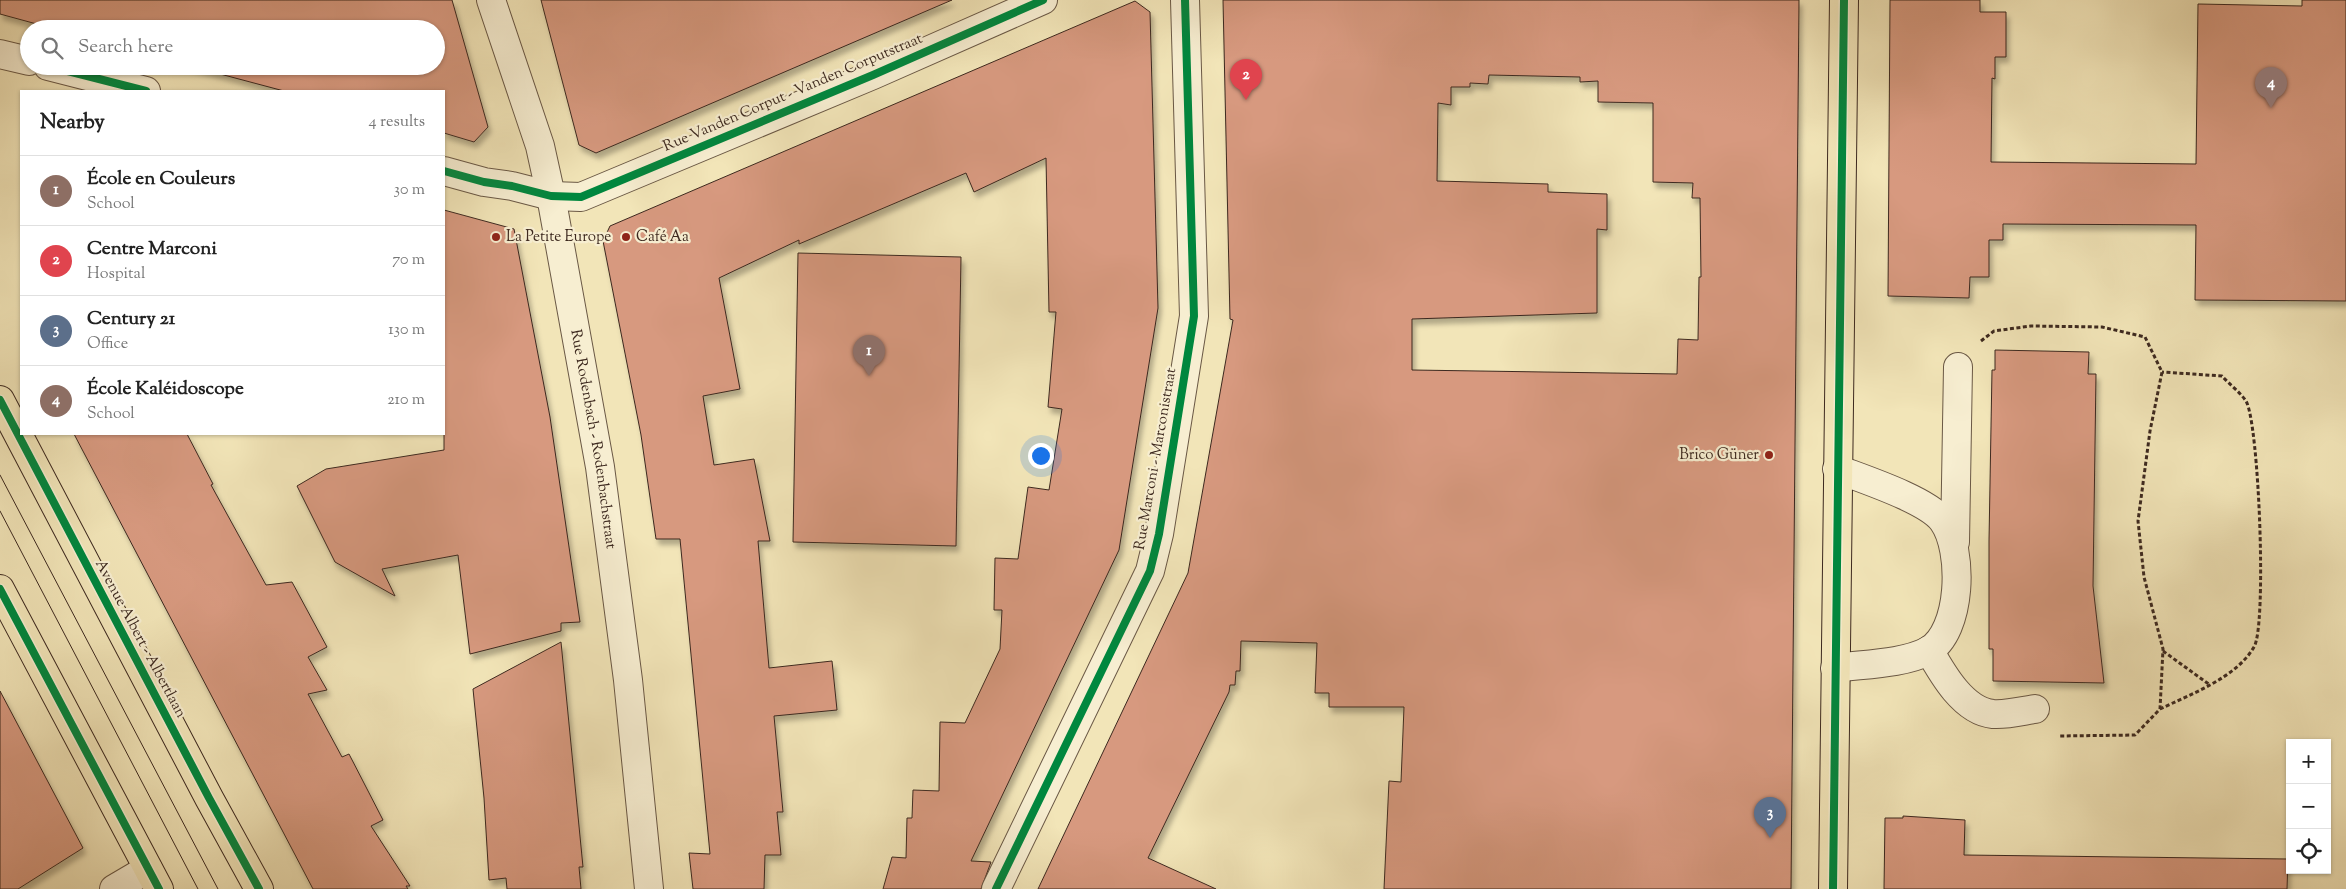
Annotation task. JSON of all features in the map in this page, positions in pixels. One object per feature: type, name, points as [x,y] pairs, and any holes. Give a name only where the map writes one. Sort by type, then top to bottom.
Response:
[{"type":"main road","points":[[1833,889],[1844,0]]},
{"type":"main road","name":"Avenue Albert - Albertlaan","points":[[0,400],[208,798],[258,889]]},
{"type":"main road","points":[[0,589],[153,879]]},
{"type":"street","name":"Rue Rodenbach - Rodenbachstraat","points":[[491,0],[540,146],[551,196],[600,467],[628,680],[649,889]]},
{"type":"street","name":"Rue Vanden Corput - Vanden Corputstraat","points":[[445,171],[484,182],[512,186],[551,196],[581,197],[874,74],[1043,0]]},
{"type":"street","name":"Rue Marconi - Marconistraat","points":[[996,889],[1150,571],[1159,534],[1194,316],[1185,0]]},
{"type":"street","points":[[0,54],[20,59]]},
{"type":"street","points":[[83,75],[142,90]]},
{"type":"street","points":[[1835,668],[1912,657],[1929,650],[1938,644],[1954,613],[1957,581],[1955,549],[1958,367]]},
{"type":"street","points":[[1838,469],[1914,500],[1943,520],[1955,549]]},
{"type":"street","points":[[1929,650],[1940,670],[1970,704],[1991,714],[2035,709]]},
{"type":"street","points":[[114,889],[153,879]]},
{"type":"path","points":[[1958,367],[1972,347],[1994,331],[2031,326],[2102,327],[2145,337],[2162,372],[2150,431],[2138,521],[2144,577],[2163,650],[2160,709]]},
{"type":"path","points":[[2054,736],[2134,735],[2160,709],[2228,676],[2255,646],[2261,606],[2257,464],[2246,402],[2222,376],[2162,372]]},
{"type":"path","points":[[2163,650],[2210,685]]},
{"type":"building","points":[[0,0],[452,0],[488,127],[474,142],[445,133],[445,90],[280,90],[224,75],[445,75],[445,20],[22,20],[0,14]]},
{"type":"building","points":[[541,0],[952,0],[596,153],[579,145]]},
{"type":"building","points":[[1223,0],[1799,0],[1791,889],[1384,889],[1389,781],[1401,782],[1404,707],[1329,707],[1329,693],[1315,693],[1317,643],[1241,641],[1240,671],[1236,671],[1235,685],[1230,685],[1229,692],[1148,858],[1216,889],[1038,889],[1188,573],[1233,320],[1230,319]],"holes":[[[1489,75],[1580,77],[1580,82],[1598,81],[1598,102],[1653,103],[1653,182],[1693,183],[1692,198],[1700,198],[1701,277],[1699,277],[1698,340],[1678,339],[1677,374],[1412,370],[1412,319],[1597,313],[1597,229],[1607,230],[1607,194],[1548,192],[1548,184],[1437,181],[1438,103],[1451,105],[1451,87],[1470,87],[1470,83],[1488,84]]]},
{"type":"building","points":[[1890,0],[1980,0],[1980,12],[2006,12],[2006,57],[1995,57],[1995,79],[1992,78],[1991,162],[2196,164],[2198,4],[2302,6],[2302,0],[2346,0],[2346,301],[2195,300],[2196,225],[2003,224],[2003,240],[1989,240],[1989,277],[1970,277],[1969,298],[1888,296]]},
{"type":"building","points":[[1135,1],[1150,12],[1158,308],[1119,550],[971,861],[991,862],[981,889],[883,889],[892,857],[906,858],[907,818],[912,818],[913,790],[939,791],[940,722],[965,723],[1000,649],[1002,610],[994,610],[995,558],[1018,559],[1028,487],[1049,490],[1062,409],[1048,407],[1056,312],[1049,312],[1046,158],[974,192],[966,173],[799,244],[799,240],[719,278],[740,389],[703,396],[714,465],[754,459],[770,541],[758,541],[769,668],[832,661],[837,710],[774,716],[783,812],[777,812],[781,855],[765,855],[764,889],[693,889],[689,853],[710,854],[680,539],[656,539],[641,435],[603,241],[610,226]]},
{"type":"building","points":[[445,210],[514,229],[550,417],[580,622],[561,623],[561,631],[470,654],[458,555],[382,569],[395,596],[335,562],[297,486],[326,469],[444,450]]},
{"type":"building","points":[[798,253],[961,257],[956,546],[793,542]]},
{"type":"building","points":[[1995,350],[2089,352],[2088,374],[2096,374],[2093,586],[2104,683],[1993,681],[1993,649],[1989,649],[1989,541],[1992,370],[1995,370]]},
{"type":"building","points":[[75,435],[188,435],[213,484],[211,485],[266,585],[292,582],[327,647],[308,657],[327,690],[308,694],[342,757],[349,754],[383,820],[371,826],[410,886],[406,886],[408,889],[313,889]]},
{"type":"building","points":[[561,642],[583,867],[579,867],[581,889],[507,889],[506,878],[489,880],[484,798],[473,689]]},
{"type":"building","points":[[0,691],[83,848],[18,889],[0,889]]},
{"type":"building","points":[[1903,816],[1965,820],[1964,855],[2286,859],[2287,889],[1884,889],[1885,818],[1903,818]]},
{"type":"tram line","points":[[0,475],[218,889]]},
{"type":"tram line","points":[[0,511],[198,889]]},
{"type":"cycle path","points":[[445,171],[484,182],[512,186],[551,196],[581,197],[873,75],[1043,0]]},
{"type":"cycle path","points":[[996,889],[1150,571],[1159,534],[1194,316],[1185,0]]},
{"type":"cycle path","points":[[1833,889],[1844,0]]},
{"type":"cycle path","points":[[83,75],[142,90]]},
{"type":"cycle path","points":[[0,400],[209,798],[259,889]]},
{"type":"cycle path","points":[[0,589],[159,889]]},
{"type":"place","name":"Centre Marconi","points":[[1246,100]]},
{"type":"place","name":"École Kaléidoscope","points":[[2271,108]]},
{"type":"place","name":"La Petite Europe","points":[[496,237]]},
{"type":"place","name":"Café Aa","points":[[626,237]]},
{"type":"place","name":"École en Couleurs","points":[[869,376]]},
{"type":"place","name":"Brico Güner","points":[[1769,455]]},
{"type":"place","name":"Century 21","points":[[1770,838]]}]
